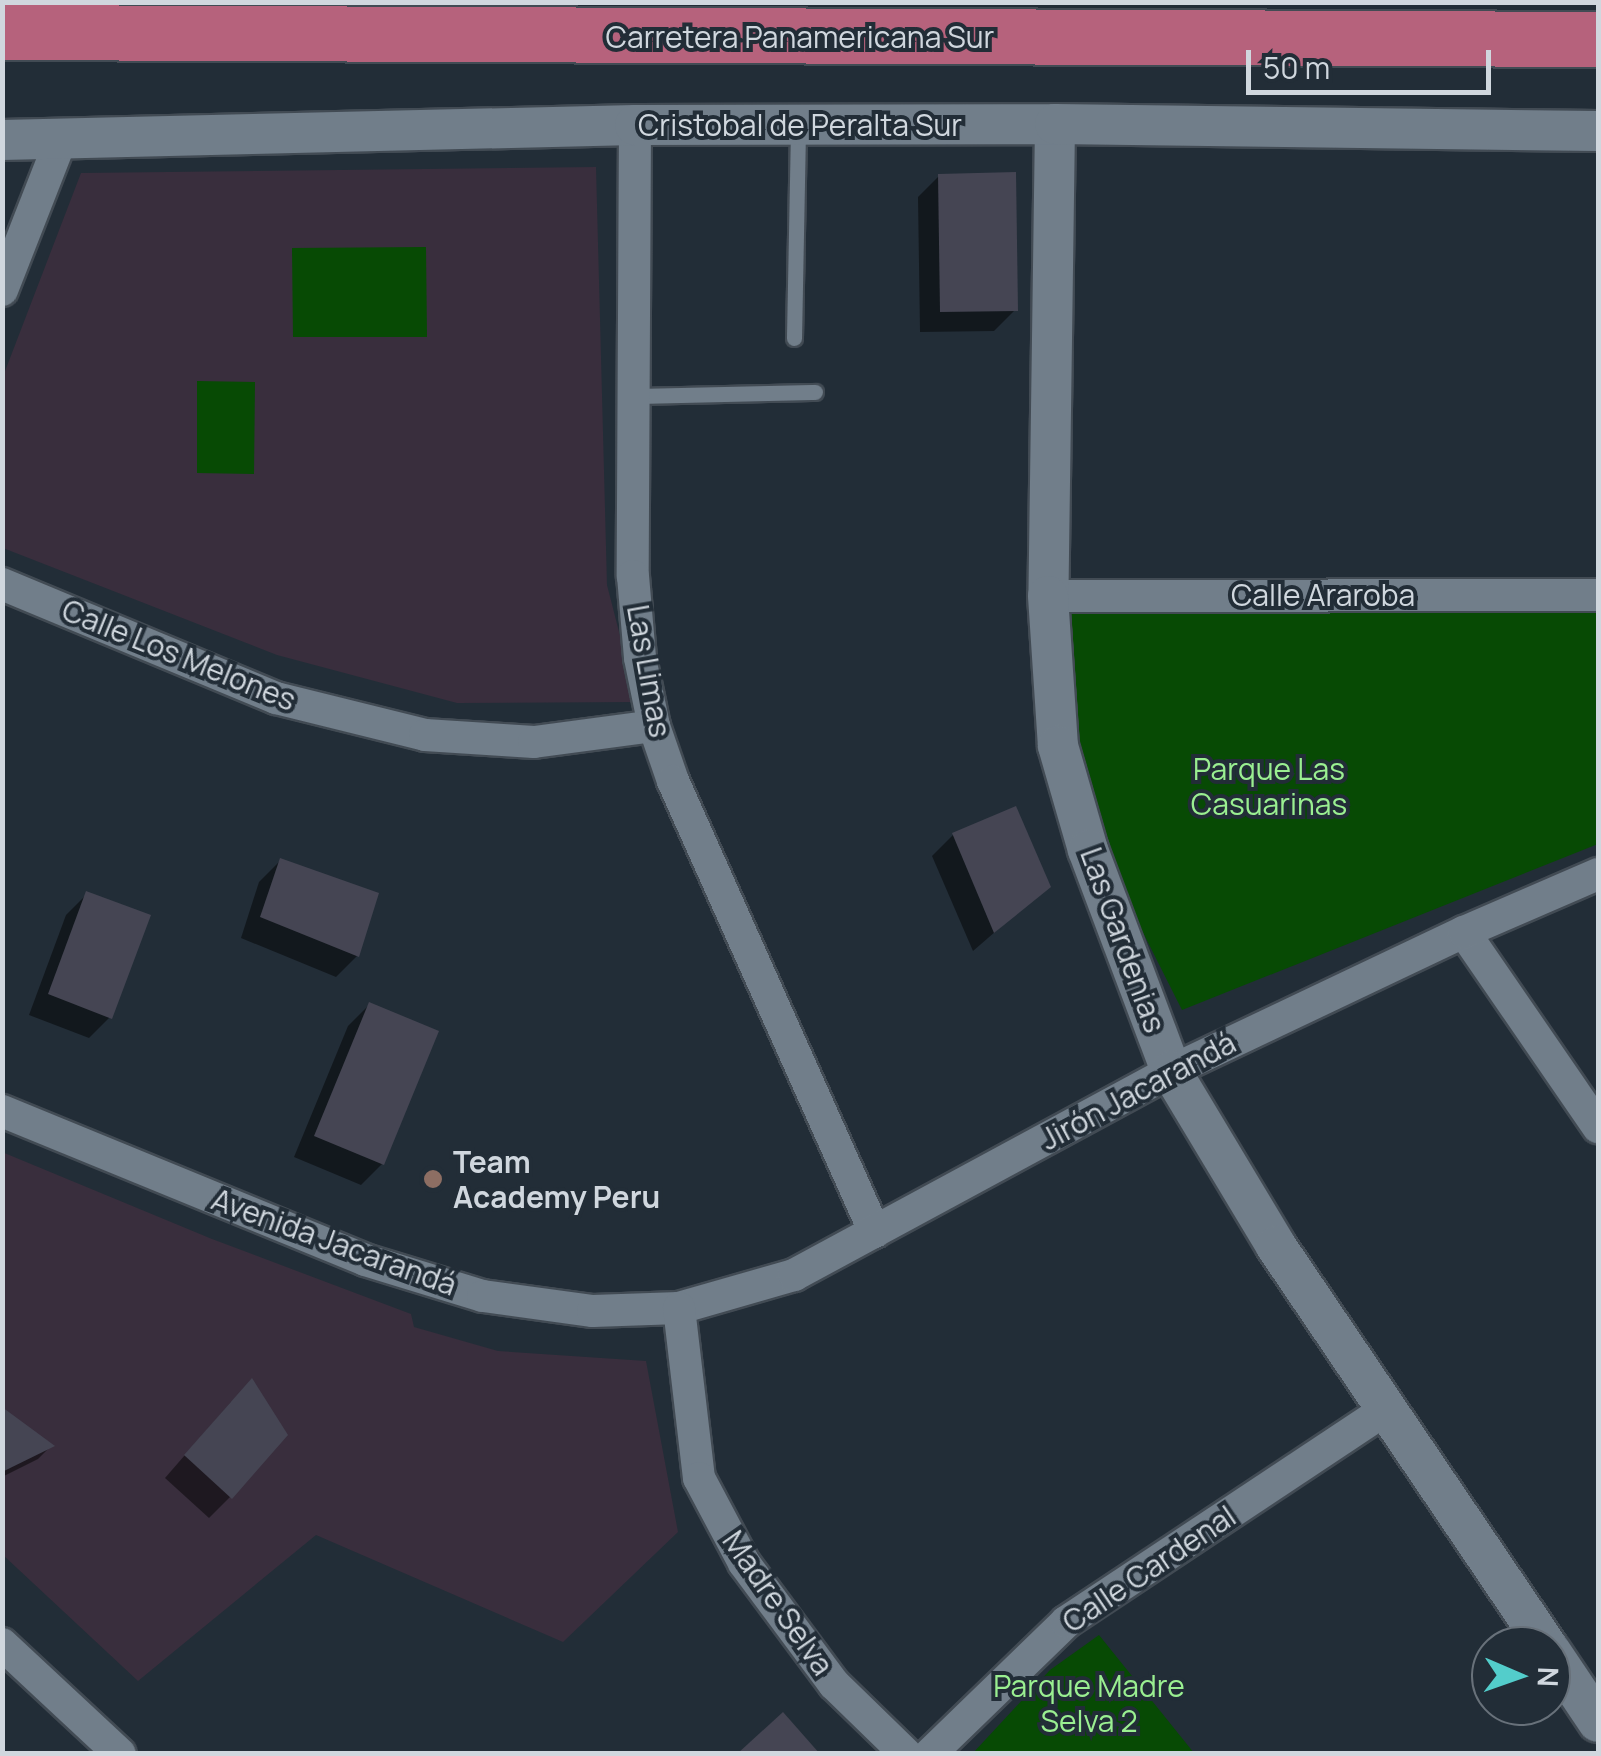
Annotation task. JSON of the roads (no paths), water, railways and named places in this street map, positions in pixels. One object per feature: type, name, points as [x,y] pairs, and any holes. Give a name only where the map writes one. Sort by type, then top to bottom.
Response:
[{"type":"highway","name":"Carretera Panamericana Sur","points":[[2,32],[1598,40]]},
{"type":"street","name":"Cristobal de Peralta Sur","points":[[2,140],[634,125],[1055,124],[1598,132]]},
{"type":"street","name":"Las Gardenias","points":[[1055,124],[1048,596],[1058,746],[1088,850],[1171,1071],[1276,1246],[1534,1626]]},
{"type":"street","name":"Las Limas","points":[[634,125],[634,576],[640,658],[654,726],[673,781],[875,1232]]},
{"type":"street","points":[[2,290],[62,138]]},
{"type":"street","name":"Calle Los Melones","points":[[2,584],[276,698],[425,735],[534,742],[654,726]]},
{"type":"street","name":"Calle Araroba","points":[[1048,596],[1598,595]]},
{"type":"street","name":"Jirón Jacarandá","points":[[679,1308],[794,1275],[1171,1071],[1464,932],[1598,874]]},
{"type":"street","points":[[1464,932],[1598,1127]]},
{"type":"street","name":"Avenida Jacarandá","points":[[2,1112],[365,1260],[483,1296],[593,1311],[679,1308]]},
{"type":"street","name":"Madre Selva","points":[[679,1308],[699,1478],[744,1563],[834,1684],[906,1754]]},
{"type":"street","name":"Calle Cardenal","points":[[930,1754],[1066,1622],[1388,1408]]},
{"type":"street","points":[[2,1644],[120,1754]]},
{"type":"street","name":"Las Gardenias","points":[[1571,1682],[1598,1722]]},
{"type":"lane","points":[[794,338],[798,125]]},
{"type":"lane","points":[[634,396],[815,392]]},
{"type":"place","name":"Team Academy Peru","points":[[433,1179]]},
{"type":"park label","name":"Parque Las Casuarinas","points":[[1269,786]]},
{"type":"park label","name":"Parque Madre Selva 2","points":[[1089,1703]]}]
